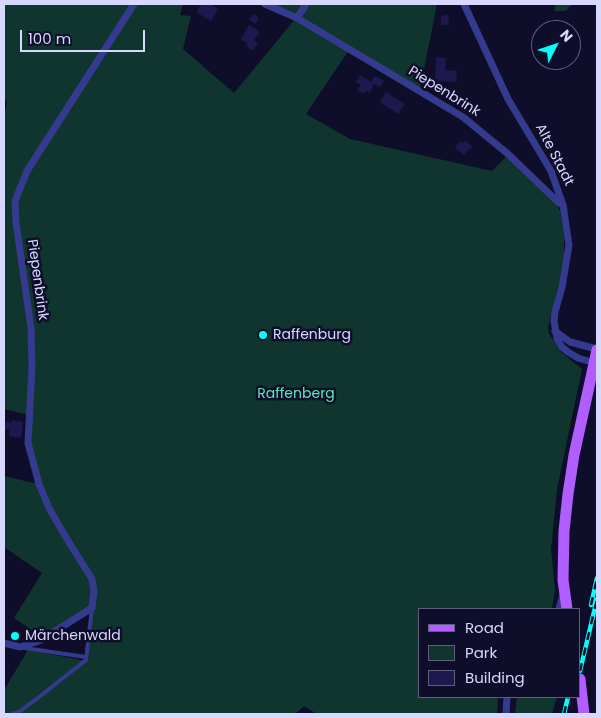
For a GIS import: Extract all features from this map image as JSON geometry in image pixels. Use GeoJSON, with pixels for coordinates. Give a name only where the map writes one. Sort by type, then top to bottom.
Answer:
{"type":"FeatureCollection","features":[{"type":"Feature","properties":{"kind":"main road"},"geometry":{"type":"LineString","coordinates":[[567,608],[563,580],[564,531],[568,494],[574,455],[597,350]]}},
{"type":"Feature","properties":{"kind":"main road"},"geometry":{"type":"LineString","coordinates":[[581,696],[584,714]]}},
{"type":"Feature","properties":{"kind":"street","name":"Piepenbrink"},"geometry":{"type":"LineString","coordinates":[[92,608],[94,591],[92,579],[50,510],[39,484],[28,443],[32,328],[16,222],[15,202],[27,171],[134,4]]}},
{"type":"Feature","properties":{"kind":"street","name":"Piepenbrink"},"geometry":{"type":"LineString","coordinates":[[265,4],[296,18],[464,117],[508,154],[558,203],[564,205]]}},
{"type":"Feature","properties":{"kind":"street"},"geometry":{"type":"LineString","coordinates":[[296,18],[306,4]]}},
{"type":"Feature","properties":{"kind":"street","name":"Alte Stadt"},"geometry":{"type":"LineString","coordinates":[[464,4],[508,99],[550,171],[564,205],[569,245],[562,287],[555,312],[555,330]]}},
{"type":"Feature","properties":{"kind":"street"},"geometry":{"type":"LineString","coordinates":[[555,330],[570,342],[597,350]]}},
{"type":"Feature","properties":{"kind":"street"},"geometry":{"type":"LineString","coordinates":[[555,330],[557,339],[562,347],[578,358],[595,364]]}},
{"type":"Feature","properties":{"kind":"street"},"geometry":{"type":"LineString","coordinates":[[559,608],[565,590]]}},
{"type":"Feature","properties":{"kind":"street"},"geometry":{"type":"LineString","coordinates":[[4,643],[20,647],[40,641],[92,608]]}},
{"type":"Feature","properties":{"kind":"street"},"geometry":{"type":"LineString","coordinates":[[506,714],[507,698]]}},
{"type":"Feature","properties":{"kind":"lane","name":"Piepenbrink"},"geometry":{"type":"LineString","coordinates":[[86,657],[92,608]]}},
{"type":"Feature","properties":{"kind":"lane"},"geometry":{"type":"LineString","coordinates":[[12,714],[19,712],[86,660],[86,657],[20,647]]}},
{"type":"Feature","properties":{"kind":"green space","name":"Raffenberg"},"geometry":{"type":"Polygon","coordinates":[[[4,4],[183,4],[180,15],[191,16],[183,49],[234,93],[296,18],[265,4],[437,4],[420,89],[351,47],[306,114],[350,139],[492,171],[507,156],[555,203],[560,211],[564,236],[564,256],[548,327],[549,334],[561,352],[582,369],[557,489],[551,550],[555,589],[552,608],[418,608],[418,698],[498,698],[497,714],[317,714],[304,706],[295,714],[4,714],[4,690],[28,650],[87,661],[92,609],[41,636],[14,618],[42,573],[4,547],[4,476],[38,484],[28,443],[29,415],[4,409],[4,116],[7,103],[4,97],[4,4]]]}},
{"type":"Feature","properties":{"kind":"green space"},"geometry":{"type":"Polygon","coordinates":[[[556,4],[572,4],[566,11],[554,11],[556,4]]]}},
{"type":"Feature","properties":{"kind":"green space"},"geometry":{"type":"Polygon","coordinates":[[[517,698],[557,698],[552,714],[515,714],[517,698]]]}},
{"type":"Feature","properties":{"kind":"building"},"geometry":{"type":"Polygon","coordinates":[[[201,4],[210,4],[218,9],[211,21],[196,12],[201,4]]]}},
{"type":"Feature","properties":{"kind":"building"},"geometry":{"type":"Polygon","coordinates":[[[253,14],[259,18],[255,24],[249,20],[253,14]]]}},
{"type":"Feature","properties":{"kind":"building"},"geometry":{"type":"Polygon","coordinates":[[[448,15],[449,25],[441,25],[441,16],[448,15]]]}},
{"type":"Feature","properties":{"kind":"building"},"geometry":{"type":"Polygon","coordinates":[[[249,25],[260,32],[254,40],[258,43],[253,51],[241,39],[249,25]]]}},
{"type":"Feature","properties":{"kind":"building"},"geometry":{"type":"Polygon","coordinates":[[[436,57],[446,58],[445,70],[457,71],[456,82],[437,81],[435,79],[436,57]]]}},
{"type":"Feature","properties":{"kind":"building"},"geometry":{"type":"Polygon","coordinates":[[[360,75],[371,82],[375,76],[384,81],[380,87],[374,84],[370,93],[366,91],[364,94],[357,90],[361,85],[356,82],[360,75]]]}},
{"type":"Feature","properties":{"kind":"building"},"geometry":{"type":"Polygon","coordinates":[[[386,92],[405,104],[398,114],[380,102],[386,92]]]}},
{"type":"Feature","properties":{"kind":"building"},"geometry":{"type":"Polygon","coordinates":[[[466,140],[472,147],[463,155],[455,147],[461,141],[463,143],[466,140]]]}},
{"type":"Feature","properties":{"kind":"building"},"geometry":{"type":"Polygon","coordinates":[[[12,420],[23,422],[21,438],[9,436],[10,429],[5,429],[6,422],[12,423],[12,420]]]}},
{"type":"Feature","properties":{"kind":"railway"},"geometry":{"type":"LineString","coordinates":[[591,605],[597,578]]}},
{"type":"Feature","properties":{"kind":"railway"},"geometry":{"type":"LineString","coordinates":[[581,667],[597,599]]}},
{"type":"Feature","properties":{"kind":"railway"},"geometry":{"type":"LineString","coordinates":[[564,714],[568,698]]}},
{"type":"Feature","properties":{"kind":"place","name":"Raffenburg"},"geometry":{"type":"Point","coordinates":[263,335]}},
{"type":"Feature","properties":{"kind":"place","name":"Märchenwald"},"geometry":{"type":"Point","coordinates":[15,636]}}]}
